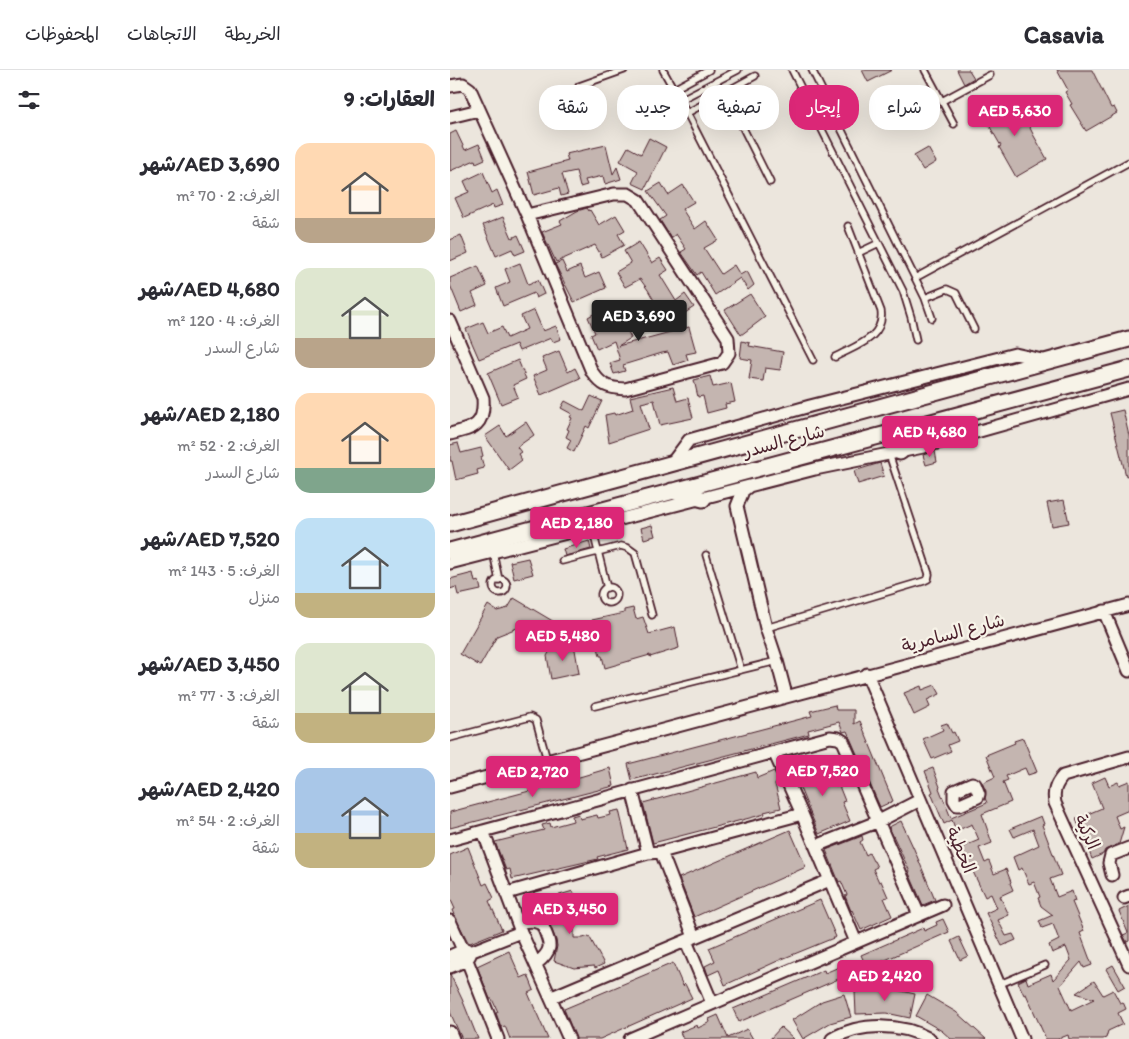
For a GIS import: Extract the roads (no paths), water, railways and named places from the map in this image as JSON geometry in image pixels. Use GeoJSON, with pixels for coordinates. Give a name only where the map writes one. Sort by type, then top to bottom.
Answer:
{"type":"FeatureCollection","features":[{"type":"Feature","properties":{"kind":"main road","name":"شارع السدر"},"geometry":{"type":"LineString","coordinates":[[450,524],[1129,339]]}},
{"type":"Feature","properties":{"kind":"main road","name":"شارع السدر"},"geometry":{"type":"LineString","coordinates":[[450,551],[1127,369]]}},
{"type":"Feature","properties":{"kind":"main road"},"geometry":{"type":"LineString","coordinates":[[894,453],[936,420]]}},
{"type":"Feature","properties":{"kind":"main road"},"geometry":{"type":"LineString","coordinates":[[671,491],[709,497]]}},
{"type":"Feature","properties":{"kind":"street"},"geometry":{"type":"LineString","coordinates":[[450,86],[463,84],[470,89],[527,215],[592,372],[600,383],[612,388],[625,388],[722,363],[729,353],[728,338],[638,200],[628,194],[614,194],[527,215]]}},
{"type":"Feature","properties":{"kind":"street"},"geometry":{"type":"LineString","coordinates":[[450,117],[479,110]]}},
{"type":"Feature","properties":{"kind":"street"},"geometry":{"type":"LineString","coordinates":[[450,321],[483,398],[484,411],[479,422],[471,429],[450,434]]}},
{"type":"Feature","properties":{"kind":"street","name":"شارع السدر"},"geometry":{"type":"LineString","coordinates":[[450,564],[815,469],[922,447],[1129,389]]}},
{"type":"Feature","properties":{"kind":"street"},"geometry":{"type":"LineString","coordinates":[[748,487],[742,491],[737,506],[766,628],[786,695]]}},
{"type":"Feature","properties":{"kind":"street"},"geometry":{"type":"LineString","coordinates":[[709,497],[726,497],[737,506]]}},
{"type":"Feature","properties":{"kind":"street","name":"شارع السامرية"},"geometry":{"type":"LineString","coordinates":[[450,787],[786,695],[1129,605]]}},
{"type":"Feature","properties":{"kind":"street"},"geometry":{"type":"LineString","coordinates":[[1104,611],[1129,671]]}},
{"type":"Feature","properties":{"kind":"street","name":"الخطية"},"geometry":{"type":"LineString","coordinates":[[867,674],[1022,1039]]}},
{"type":"Feature","properties":{"kind":"street"},"geometry":{"type":"LineString","coordinates":[[450,840],[830,737],[838,738],[843,741],[919,915]]}},
{"type":"Feature","properties":{"kind":"street"},"geometry":{"type":"LineString","coordinates":[[774,752],[856,942]]}},
{"type":"Feature","properties":{"kind":"street","name":"الركية"},"geometry":{"type":"LineString","coordinates":[[1129,757],[1063,776],[1055,788],[1054,795],[1055,803],[1129,965]]}},
{"type":"Feature","properties":{"kind":"street"},"geometry":{"type":"LineString","coordinates":[[632,790],[648,853]]}},
{"type":"Feature","properties":{"kind":"street"},"geometry":{"type":"LineString","coordinates":[[816,846],[879,821],[920,800]]}},
{"type":"Feature","properties":{"kind":"street"},"geometry":{"type":"LineString","coordinates":[[926,812],[945,803]]}},
{"type":"Feature","properties":{"kind":"street"},"geometry":{"type":"LineString","coordinates":[[507,893],[648,853],[661,852],[802,814]]}},
{"type":"Feature","properties":{"kind":"street"},"geometry":{"type":"LineString","coordinates":[[483,831],[520,927],[569,1039]]}},
{"type":"Feature","properties":{"kind":"street"},"geometry":{"type":"LineString","coordinates":[[1112,876],[1108,862],[1111,856],[1129,848]]}},
{"type":"Feature","properties":{"kind":"street"},"geometry":{"type":"LineString","coordinates":[[661,852],[712,1003]]}},
{"type":"Feature","properties":{"kind":"street"},"geometry":{"type":"LineString","coordinates":[[552,997],[830,880]]}},
{"type":"Feature","properties":{"kind":"street"},"geometry":{"type":"LineString","coordinates":[[630,1039],[943,905]]}},
{"type":"Feature","properties":{"kind":"street"},"geometry":{"type":"LineString","coordinates":[[450,921],[466,954],[498,1039]]}},
{"type":"Feature","properties":{"kind":"street"},"geometry":{"type":"LineString","coordinates":[[450,967],[466,954],[533,921],[542,924],[550,947],[547,955],[536,964]]}},
{"type":"Feature","properties":{"kind":"street"},"geometry":{"type":"LineString","coordinates":[[450,956],[466,954]]}},
{"type":"Feature","properties":{"kind":"street"},"geometry":{"type":"LineString","coordinates":[[832,1039],[842,1033],[876,1025],[918,1032],[930,1039]]}},
{"type":"Feature","properties":{"kind":"street"},"geometry":{"type":"LineString","coordinates":[[450,1032],[453,1039]]}},
{"type":"Feature","properties":{"kind":"lane"},"geometry":{"type":"LineString","coordinates":[[582,85],[624,70]]}},
{"type":"Feature","properties":{"kind":"lane"},"geometry":{"type":"LineString","coordinates":[[663,70],[672,85]]}},
{"type":"Feature","properties":{"kind":"lane"},"geometry":{"type":"LineString","coordinates":[[681,85],[709,70]]}},
{"type":"Feature","properties":{"kind":"lane"},"geometry":{"type":"LineString","coordinates":[[689,95],[738,70]]}},
{"type":"Feature","properties":{"kind":"lane"},"geometry":{"type":"LineString","coordinates":[[792,70],[903,291],[912,317],[916,340]]}},
{"type":"Feature","properties":{"kind":"lane"},"geometry":{"type":"LineString","coordinates":[[812,70],[925,298],[932,318]]}},
{"type":"Feature","properties":{"kind":"lane"},"geometry":{"type":"LineString","coordinates":[[925,70],[954,124]]}},
{"type":"Feature","properties":{"kind":"lane"},"geometry":{"type":"LineString","coordinates":[[942,101],[990,75]]}},
{"type":"Feature","properties":{"kind":"lane"},"geometry":{"type":"LineString","coordinates":[[738,85],[755,76]]}},
{"type":"Feature","properties":{"kind":"lane"},"geometry":{"type":"LineString","coordinates":[[689,117],[813,360]]}},
{"type":"Feature","properties":{"kind":"lane"},"geometry":{"type":"LineString","coordinates":[[744,130],[770,182]]}},
{"type":"Feature","properties":{"kind":"lane"},"geometry":{"type":"LineString","coordinates":[[915,278],[1129,162]]}},
{"type":"Feature","properties":{"kind":"lane"},"geometry":{"type":"LineString","coordinates":[[836,357],[872,337],[881,326],[881,312],[848,226]]}},
{"type":"Feature","properties":{"kind":"lane"},"geometry":{"type":"LineString","coordinates":[[858,253],[879,243]]}},
{"type":"Feature","properties":{"kind":"lane"},"geometry":{"type":"LineString","coordinates":[[925,298],[946,289],[956,293],[974,329]]}},
{"type":"Feature","properties":{"kind":"lane"},"geometry":{"type":"LineString","coordinates":[[766,628],[924,582],[928,579],[929,574],[894,453]]}},
{"type":"Feature","properties":{"kind":"lane"},"geometry":{"type":"LineString","coordinates":[[592,526],[607,588]]}},
{"type":"Feature","properties":{"kind":"lane"},"geometry":{"type":"LineString","coordinates":[[562,561],[621,546],[628,548],[635,554],[652,615]]}},
{"type":"Feature","properties":{"kind":"lane"},"geometry":{"type":"LineString","coordinates":[[493,552],[499,580]]}},
{"type":"Feature","properties":{"kind":"lane"},"geometry":{"type":"LineString","coordinates":[[706,555],[740,670]]}},
{"type":"Feature","properties":{"kind":"lane"},"geometry":{"type":"LineString","coordinates":[[596,706],[777,661]]}},
{"type":"Feature","properties":{"kind":"lane"},"geometry":{"type":"LineString","coordinates":[[450,738],[533,717],[536,720],[547,760]]}},
{"type":"Feature","properties":{"kind":"lane"},"geometry":{"type":"LineString","coordinates":[[1000,984],[1045,965]]}},
{"type":"Feature","properties":{"kind":"tunnel"},"geometry":{"type":"LineString","coordinates":[[937,807],[945,803]]}}]}
